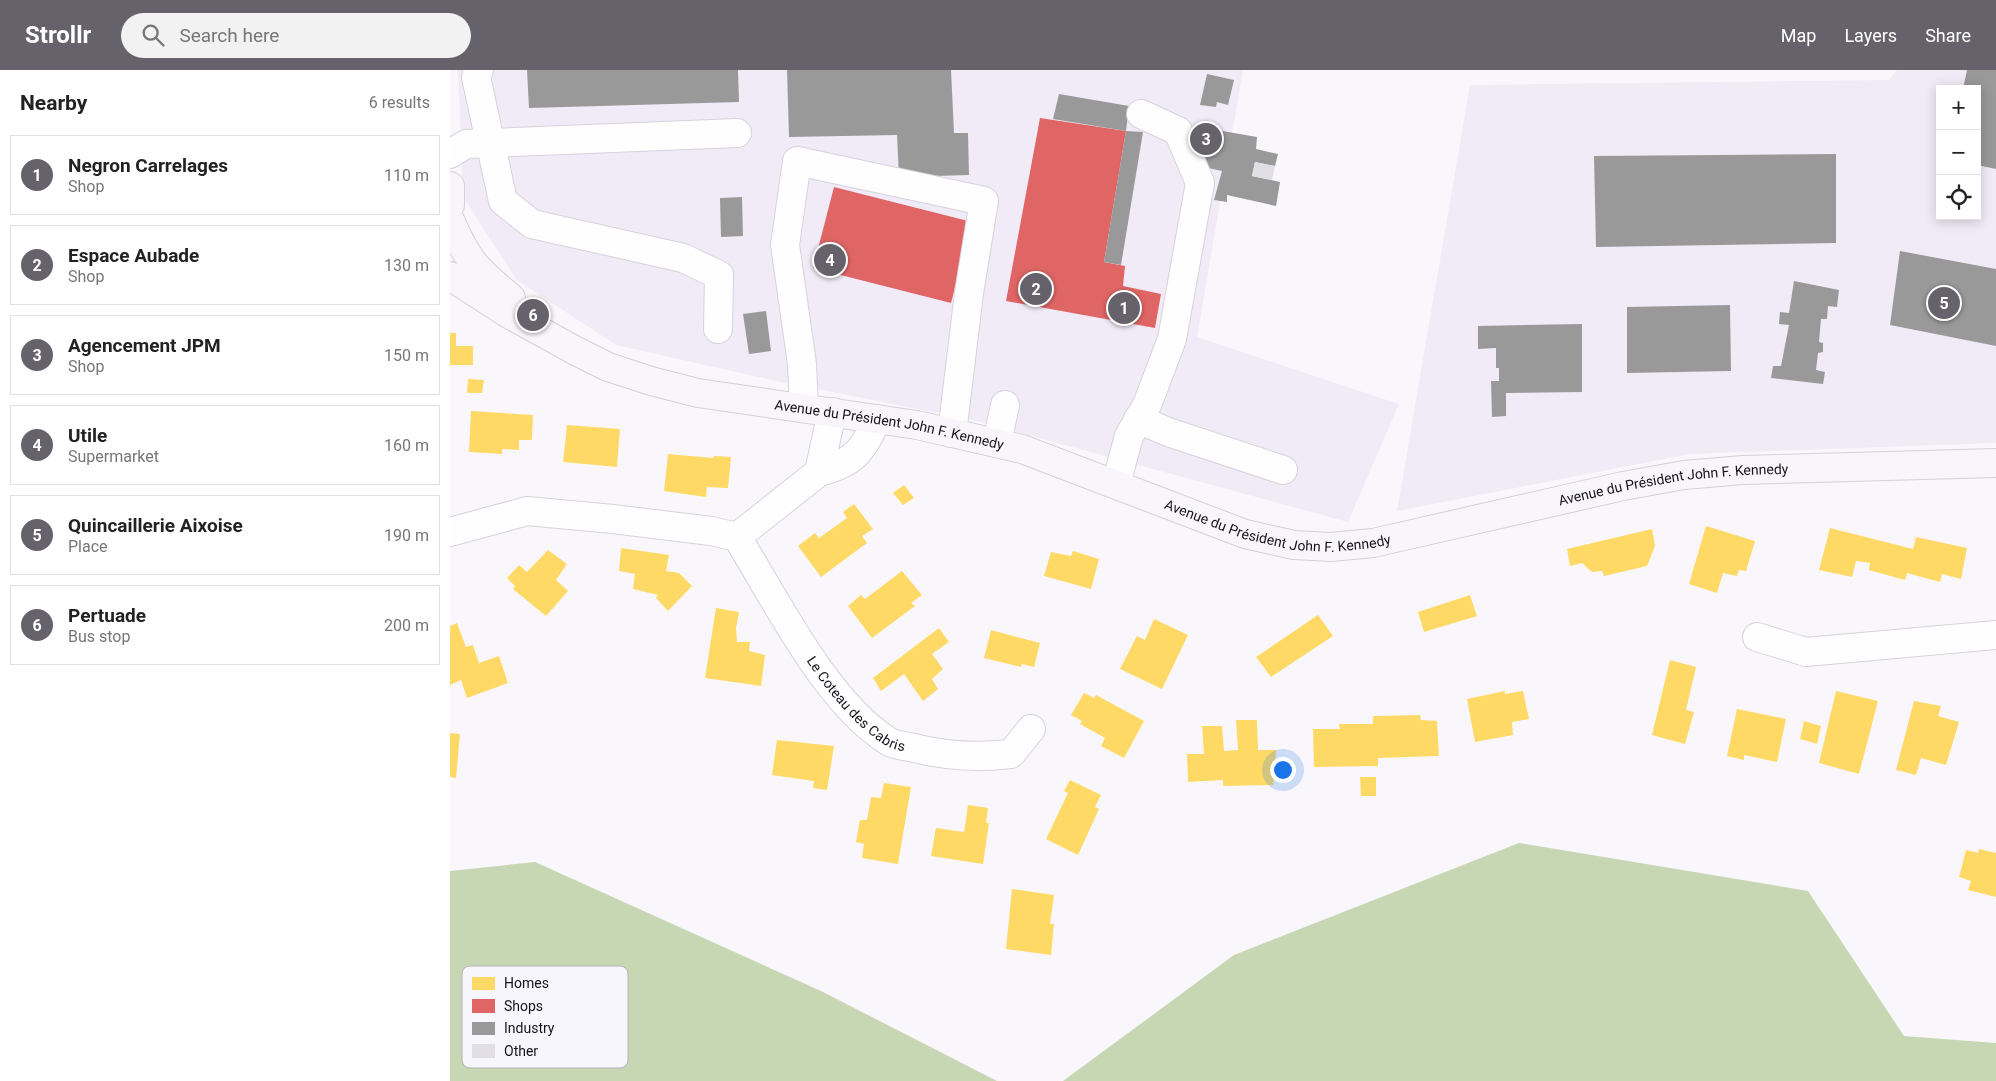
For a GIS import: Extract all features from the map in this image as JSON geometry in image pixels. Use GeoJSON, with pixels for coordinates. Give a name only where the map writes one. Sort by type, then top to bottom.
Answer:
{"type":"FeatureCollection","features":[{"type":"Feature","properties":{"kind":"main road"},"geometry":{"type":"LineString","coordinates":[[450,186],[450,204]]}},
{"type":"Feature","properties":{"kind":"main road","name":"Avenue du Président John F. Kennedy"},"geometry":{"type":"LineString","coordinates":[[450,220],[463,251],[478,271],[576,351]]}},
{"type":"Feature","properties":{"kind":"main road","name":"Avenue du Président John F. Kennedy"},"geometry":{"type":"LineString","coordinates":[[450,276],[507,313],[576,351],[608,367],[651,381],[698,392],[877,419],[1022,449],[1245,534],[1294,545],[1331,547],[1373,543],[1623,486],[1684,475],[1743,470],[1996,463]]}},
{"type":"Feature","properties":{"kind":"lane"},"geometry":{"type":"LineString","coordinates":[[479,70],[476,77],[492,143],[503,201],[532,224],[683,258],[719,275],[718,329]]}},
{"type":"Feature","properties":{"kind":"lane"},"geometry":{"type":"LineString","coordinates":[[1116,484],[1129,436],[1147,405],[1172,339],[1200,183],[1178,131],[1140,114]]}},
{"type":"Feature","properties":{"kind":"lane"},"geometry":{"type":"LineString","coordinates":[[450,154],[466,144],[737,133]]}},
{"type":"Feature","properties":{"kind":"lane"},"geometry":{"type":"LineString","coordinates":[[804,408],[802,364],[785,244],[797,161],[984,201],[969,293],[952,433]]}},
{"type":"Feature","properties":{"kind":"lane"},"geometry":{"type":"LineString","coordinates":[[997,443],[1005,405]]}},
{"type":"Feature","properties":{"kind":"lane"},"geometry":{"type":"LineString","coordinates":[[819,472],[832,412]]}},
{"type":"Feature","properties":{"kind":"lane"},"geometry":{"type":"LineString","coordinates":[[450,532],[527,511],[613,519],[737,537],[819,472],[841,466],[866,446],[877,419]]}},
{"type":"Feature","properties":{"kind":"lane"},"geometry":{"type":"LineString","coordinates":[[1138,419],[1168,432],[1283,470]]}},
{"type":"Feature","properties":{"kind":"lane","name":"Le Coteau des Cabris"},"geometry":{"type":"LineString","coordinates":[[737,537],[816,666],[858,717],[889,742],[939,755],[987,757],[1011,754],[1031,729]]}},
{"type":"Feature","properties":{"kind":"lane"},"geometry":{"type":"LineString","coordinates":[[1757,636],[1806,652],[1981,638],[1996,635]]}},
{"type":"Feature","properties":{"kind":"shaded area"},"geometry":{"type":"Polygon","coordinates":[[[458,70],[1243,70],[1197,337],[1399,404],[1348,522],[973,420],[772,380],[616,345],[517,280],[463,197],[458,70]]]}},
{"type":"Feature","properties":{"kind":"shaded area"},"geometry":{"type":"Polygon","coordinates":[[[1897,70],[1996,70],[1996,443],[1690,454],[1397,511],[1470,85],[1889,80],[1897,70]]]}},
{"type":"Feature","properties":{"kind":"green space"},"geometry":{"type":"Polygon","coordinates":[[[1519,843],[1808,891],[1904,1036],[1996,1043],[1996,1081],[1063,1081],[1234,955],[1519,843]]]}},
{"type":"Feature","properties":{"kind":"green space"},"geometry":{"type":"Polygon","coordinates":[[[535,862],[821,991],[997,1081],[450,1081],[450,871],[535,862]]]}},
{"type":"Feature","properties":{"kind":"building: Homes"},"geometry":{"type":"Polygon","coordinates":[[[450,333],[456,333],[456,346],[473,346],[473,365],[450,365],[450,333]]]}},
{"type":"Feature","properties":{"kind":"building: Homes"},"geometry":{"type":"Polygon","coordinates":[[[468,379],[484,380],[482,393],[467,393],[468,379]]]}},
{"type":"Feature","properties":{"kind":"building: Homes"},"geometry":{"type":"Polygon","coordinates":[[[471,411],[533,415],[532,440],[519,440],[519,450],[502,449],[502,454],[469,452],[471,411]]]}},
{"type":"Feature","properties":{"kind":"building: Homes"},"geometry":{"type":"Polygon","coordinates":[[[567,425],[620,429],[617,467],[563,462],[567,425]]]}},
{"type":"Feature","properties":{"kind":"building: Homes"},"geometry":{"type":"Polygon","coordinates":[[[668,454],[713,458],[714,456],[731,457],[728,488],[707,487],[706,497],[664,491],[668,454]]]}},
{"type":"Feature","properties":{"kind":"building: Homes"},"geometry":{"type":"Polygon","coordinates":[[[904,485],[914,498],[903,505],[893,493],[904,485]]]}},
{"type":"Feature","properties":{"kind":"building: Homes"},"geometry":{"type":"Polygon","coordinates":[[[854,504],[873,529],[862,536],[867,543],[821,577],[798,546],[815,533],[819,538],[847,518],[843,512],[854,504]]]}},
{"type":"Feature","properties":{"kind":"building: Homes"},"geometry":{"type":"Polygon","coordinates":[[[1706,526],[1755,541],[1746,571],[1739,570],[1737,576],[1723,573],[1717,593],[1689,584],[1706,526]]]}},
{"type":"Feature","properties":{"kind":"building: Homes"},"geometry":{"type":"Polygon","coordinates":[[[1830,528],[1913,549],[1916,537],[1967,548],[1961,579],[1942,574],[1940,582],[1907,573],[1905,580],[1869,570],[1870,563],[1856,561],[1852,577],[1819,570],[1830,528]]]}},
{"type":"Feature","properties":{"kind":"building: Homes"},"geometry":{"type":"Polygon","coordinates":[[[1652,529],[1655,546],[1647,566],[1604,576],[1602,571],[1592,572],[1582,563],[1570,566],[1567,549],[1652,529]]]}},
{"type":"Feature","properties":{"kind":"building: Homes"},"geometry":{"type":"Polygon","coordinates":[[[621,548],[669,555],[666,571],[679,573],[692,586],[668,611],[656,598],[658,595],[633,589],[635,574],[619,571],[621,548]]]}},
{"type":"Feature","properties":{"kind":"building: Homes"},"geometry":{"type":"Polygon","coordinates":[[[548,550],[567,564],[556,580],[568,591],[546,616],[513,589],[515,586],[507,578],[519,565],[527,572],[548,550]]]}},
{"type":"Feature","properties":{"kind":"building: Homes"},"geometry":{"type":"Polygon","coordinates":[[[1073,551],[1099,559],[1091,589],[1044,576],[1051,552],[1071,556],[1073,551]]]}},
{"type":"Feature","properties":{"kind":"building: Homes"},"geometry":{"type":"Polygon","coordinates":[[[902,571],[922,595],[911,603],[915,606],[872,638],[848,606],[861,595],[865,599],[902,571]]]}},
{"type":"Feature","properties":{"kind":"building: Homes"},"geometry":{"type":"Polygon","coordinates":[[[1470,595],[1477,616],[1424,632],[1418,612],[1470,595]]]}},
{"type":"Feature","properties":{"kind":"building: Homes"},"geometry":{"type":"Polygon","coordinates":[[[716,608],[739,612],[736,628],[737,642],[750,642],[749,651],[765,655],[761,686],[705,678],[716,608]]]}},
{"type":"Feature","properties":{"kind":"building: Homes"},"geometry":{"type":"Polygon","coordinates":[[[1318,615],[1333,636],[1271,677],[1256,657],[1318,615]]]}},
{"type":"Feature","properties":{"kind":"building: Homes"},"geometry":{"type":"Polygon","coordinates":[[[1154,619],[1188,635],[1162,689],[1120,669],[1137,636],[1145,640],[1154,619]]]}},
{"type":"Feature","properties":{"kind":"building: Homes"},"geometry":{"type":"Polygon","coordinates":[[[457,623],[466,647],[473,645],[479,663],[499,656],[508,683],[467,698],[461,680],[450,685],[450,626],[457,623]]]}},
{"type":"Feature","properties":{"kind":"building: Homes"},"geometry":{"type":"Polygon","coordinates":[[[939,628],[949,642],[932,654],[943,669],[932,679],[938,689],[923,701],[904,674],[881,691],[873,678],[939,628]]]}},
{"type":"Feature","properties":{"kind":"building: Homes"},"geometry":{"type":"Polygon","coordinates":[[[991,630],[1040,643],[1034,667],[1022,664],[1021,667],[984,658],[991,630]]]}},
{"type":"Feature","properties":{"kind":"building: Homes"},"geometry":{"type":"Polygon","coordinates":[[[1670,660],[1696,667],[1686,710],[1694,712],[1685,744],[1652,735],[1670,660]]]}},
{"type":"Feature","properties":{"kind":"building: Homes"},"geometry":{"type":"Polygon","coordinates":[[[1505,691],[1505,694],[1523,691],[1529,719],[1512,722],[1513,735],[1475,742],[1467,699],[1505,691]]]}},
{"type":"Feature","properties":{"kind":"building: Homes"},"geometry":{"type":"Polygon","coordinates":[[[1836,691],[1878,701],[1859,774],[1819,763],[1836,691]]]}},
{"type":"Feature","properties":{"kind":"building: Homes"},"geometry":{"type":"Polygon","coordinates":[[[1084,693],[1094,698],[1096,695],[1144,721],[1124,758],[1101,746],[1105,738],[1080,724],[1082,721],[1071,715],[1084,693]]]}},
{"type":"Feature","properties":{"kind":"building: Homes"},"geometry":{"type":"Polygon","coordinates":[[[1914,701],[1941,706],[1938,716],[1959,722],[1946,765],[1921,758],[1916,775],[1896,770],[1914,701]]]}},
{"type":"Feature","properties":{"kind":"building: Homes"},"geometry":{"type":"Polygon","coordinates":[[[1737,709],[1786,719],[1777,762],[1744,755],[1744,760],[1727,756],[1737,709]]]}},
{"type":"Feature","properties":{"kind":"building: Homes"},"geometry":{"type":"Polygon","coordinates":[[[1420,715],[1421,720],[1437,721],[1439,756],[1378,758],[1378,766],[1314,767],[1313,729],[1340,729],[1339,724],[1373,724],[1373,716],[1420,715]]]}},
{"type":"Feature","properties":{"kind":"building: Homes"},"geometry":{"type":"Polygon","coordinates":[[[1236,720],[1257,720],[1258,750],[1276,750],[1273,785],[1223,786],[1223,780],[1188,782],[1187,754],[1204,754],[1202,726],[1222,726],[1224,751],[1238,750],[1236,720]]]}},
{"type":"Feature","properties":{"kind":"building: Homes"},"geometry":{"type":"Polygon","coordinates":[[[1804,721],[1821,726],[1817,744],[1800,739],[1804,721]]]}},
{"type":"Feature","properties":{"kind":"building: Homes"},"geometry":{"type":"Polygon","coordinates":[[[450,733],[460,734],[456,778],[450,777],[450,733]]]}},
{"type":"Feature","properties":{"kind":"building: Homes"},"geometry":{"type":"Polygon","coordinates":[[[777,740],[834,746],[827,790],[813,788],[814,781],[772,775],[777,740]]]}},
{"type":"Feature","properties":{"kind":"building: Homes"},"geometry":{"type":"Polygon","coordinates":[[[1360,777],[1376,777],[1376,796],[1361,796],[1360,777]]]}},
{"type":"Feature","properties":{"kind":"building: Homes"},"geometry":{"type":"Polygon","coordinates":[[[1070,780],[1101,795],[1095,807],[1099,809],[1078,855],[1046,839],[1068,793],[1064,791],[1070,780]]]}},
{"type":"Feature","properties":{"kind":"building: Homes"},"geometry":{"type":"Polygon","coordinates":[[[884,783],[911,787],[898,864],[862,858],[864,844],[856,842],[860,820],[867,820],[871,797],[881,798],[884,783]]]}},
{"type":"Feature","properties":{"kind":"building: Homes"},"geometry":{"type":"Polygon","coordinates":[[[968,805],[988,808],[986,823],[989,823],[983,864],[931,856],[936,828],[964,832],[968,805]]]}},
{"type":"Feature","properties":{"kind":"building: Homes"},"geometry":{"type":"Polygon","coordinates":[[[1979,849],[1996,853],[1996,897],[1968,890],[1971,881],[1959,877],[1966,850],[1978,853],[1979,849]]]}},
{"type":"Feature","properties":{"kind":"building: Homes"},"geometry":{"type":"Polygon","coordinates":[[[1012,889],[1054,895],[1050,924],[1054,924],[1051,955],[1006,949],[1012,889]]]}},
{"type":"Feature","properties":{"kind":"building: Shops"},"geometry":{"type":"Polygon","coordinates":[[[1040,118],[1126,131],[1104,262],[1125,266],[1123,286],[1161,294],[1155,328],[1006,301],[1040,118]]]}},
{"type":"Feature","properties":{"kind":"building: Shops"},"geometry":{"type":"Polygon","coordinates":[[[834,187],[972,222],[951,303],[813,268],[834,187]]]}},
{"type":"Feature","properties":{"kind":"building: Industry"},"geometry":{"type":"Polygon","coordinates":[[[527,70],[738,70],[739,102],[529,108],[527,70]]]}},
{"type":"Feature","properties":{"kind":"building: Industry"},"geometry":{"type":"Polygon","coordinates":[[[787,70],[951,70],[954,133],[968,133],[969,175],[899,177],[897,135],[789,137],[787,70]]]}},
{"type":"Feature","properties":{"kind":"building: Industry"},"geometry":{"type":"Polygon","coordinates":[[[1967,70],[1996,70],[1996,169],[1981,166],[1981,85],[1964,85],[1967,70]]]}},
{"type":"Feature","properties":{"kind":"building: Industry"},"geometry":{"type":"Polygon","coordinates":[[[1207,74],[1234,80],[1228,105],[1217,102],[1216,107],[1200,105],[1207,74]]]}},
{"type":"Feature","properties":{"kind":"building: Industry"},"geometry":{"type":"Polygon","coordinates":[[[1059,94],[1129,106],[1126,131],[1053,119],[1059,94]]]}},
{"type":"Feature","properties":{"kind":"building: Industry"},"geometry":{"type":"Polygon","coordinates":[[[1211,129],[1257,137],[1256,149],[1278,154],[1275,166],[1255,162],[1252,176],[1280,182],[1276,206],[1227,195],[1227,202],[1214,200],[1222,171],[1204,167],[1211,129]]]}},
{"type":"Feature","properties":{"kind":"building: Industry"},"geometry":{"type":"Polygon","coordinates":[[[1126,131],[1143,132],[1121,265],[1104,262],[1126,131]]]}},
{"type":"Feature","properties":{"kind":"building: Industry"},"geometry":{"type":"Polygon","coordinates":[[[1836,154],[1836,243],[1596,247],[1594,156],[1836,154]]]}},
{"type":"Feature","properties":{"kind":"building: Industry"},"geometry":{"type":"Polygon","coordinates":[[[742,197],[743,236],[721,237],[720,198],[742,197]]]}},
{"type":"Feature","properties":{"kind":"building: Industry"},"geometry":{"type":"Polygon","coordinates":[[[1900,251],[1996,269],[1996,346],[1890,325],[1900,251]]]}},
{"type":"Feature","properties":{"kind":"building: Industry"},"geometry":{"type":"Polygon","coordinates":[[[1794,281],[1839,290],[1837,307],[1828,306],[1827,319],[1821,319],[1819,342],[1823,343],[1823,352],[1818,353],[1816,370],[1825,372],[1823,384],[1771,378],[1773,366],[1781,366],[1789,325],[1779,324],[1780,312],[1789,313],[1794,281]]]}},
{"type":"Feature","properties":{"kind":"building: Industry"},"geometry":{"type":"Polygon","coordinates":[[[1730,305],[1731,371],[1627,373],[1627,307],[1730,305]]]}},
{"type":"Feature","properties":{"kind":"building: Industry"},"geometry":{"type":"Polygon","coordinates":[[[766,311],[771,351],[749,354],[743,314],[766,311]]]}},
{"type":"Feature","properties":{"kind":"building: Industry"},"geometry":{"type":"Polygon","coordinates":[[[1582,324],[1582,392],[1506,393],[1506,416],[1492,417],[1491,381],[1499,381],[1499,368],[1496,368],[1496,348],[1478,349],[1478,326],[1582,324]]]}},
{"type":"Feature","properties":{"kind":"building: Other"},"geometry":{"type":"Polygon","coordinates":[[[1255,162],[1275,166],[1272,180],[1252,176],[1255,162]]]}},
{"type":"Feature","properties":{"kind":"place","name":"Agencement JPM"},"geometry":{"type":"Point","coordinates":[1206,139]}},
{"type":"Feature","properties":{"kind":"place","name":"Utile"},"geometry":{"type":"Point","coordinates":[830,260]}},
{"type":"Feature","properties":{"kind":"place","name":"Espace Aubade"},"geometry":{"type":"Point","coordinates":[1036,289]}},
{"type":"Feature","properties":{"kind":"place","name":"Quincaillerie Aixoise"},"geometry":{"type":"Point","coordinates":[1944,303]}},
{"type":"Feature","properties":{"kind":"place","name":"Negron Carrelages"},"geometry":{"type":"Point","coordinates":[1124,308]}},
{"type":"Feature","properties":{"kind":"place","name":"Pertuade"},"geometry":{"type":"Point","coordinates":[533,315]}}]}
